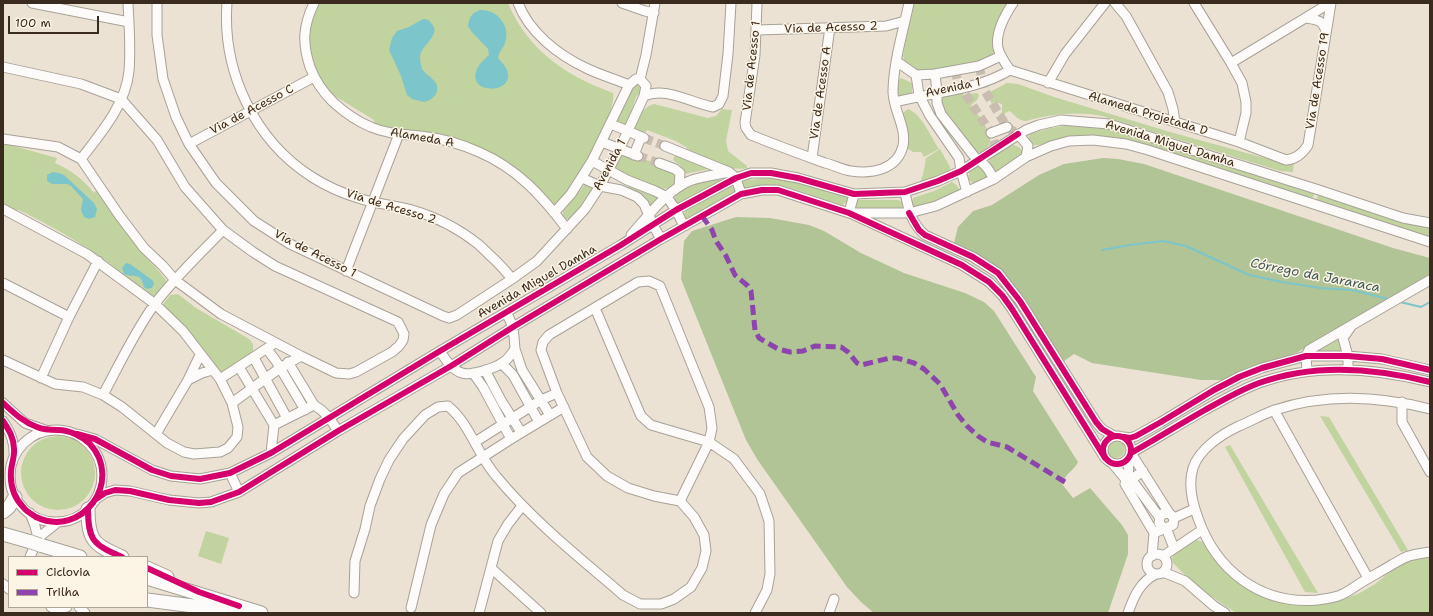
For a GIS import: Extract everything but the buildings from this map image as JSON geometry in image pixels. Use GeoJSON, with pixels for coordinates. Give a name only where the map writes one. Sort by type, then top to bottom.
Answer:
{"type":"FeatureCollection","features":[{"type":"Feature","properties":{"kind":"highway"},"geometry":{"type":"LineString","coordinates":[[3,512],[9,507],[14,492]]}},
{"type":"Feature","properties":{"kind":"highway"},"geometry":{"type":"LineString","coordinates":[[92,504],[88,525],[91,537],[104,549],[120,556]]}},
{"type":"Feature","properties":{"kind":"highway"},"geometry":{"type":"LineString","coordinates":[[3,534],[34,549],[53,556]]}},
{"type":"Feature","properties":{"kind":"highway"},"geometry":{"type":"LineString","coordinates":[[3,541],[34,549],[74,556]]}},
{"type":"Feature","properties":{"kind":"highway"},"geometry":{"type":"LineString","coordinates":[[148,568],[239,610]]}},
{"type":"Feature","properties":{"kind":"highway"},"geometry":{"type":"LineString","coordinates":[[148,578],[239,610]]}},
{"type":"Feature","properties":{"kind":"highway"},"geometry":{"type":"LineString","coordinates":[[148,585],[239,610]]}},
{"type":"Feature","properties":{"kind":"highway"},"geometry":{"type":"LineString","coordinates":[[148,600],[261,613]]}},
{"type":"Feature","properties":{"kind":"street"},"geometry":{"type":"LineString","coordinates":[[32,3],[129,22]]}},
{"type":"Feature","properties":{"kind":"street"},"geometry":{"type":"LineString","coordinates":[[81,159],[112,118],[121,99],[129,72],[128,3]]}},
{"type":"Feature","properties":{"kind":"street","name":"Via de Acesso 1"},"geometry":{"type":"LineString","coordinates":[[157,3],[157,35],[163,80],[176,117],[189,144],[216,183],[254,221],[290,244],[449,318],[457,315],[512,279]]}},
{"type":"Feature","properties":{"kind":"street","name":"Via de Acesso 2"},"geometry":{"type":"LineString","coordinates":[[227,3],[226,21],[228,49],[244,99],[268,138],[302,171],[333,189],[373,203],[413,210],[437,219],[460,231],[480,245],[506,270],[512,279]]}},
{"type":"Feature","properties":{"kind":"street","name":"Alameda A"},"geometry":{"type":"LineString","coordinates":[[314,3],[309,14],[304,36],[306,54],[318,86],[341,109],[354,119],[371,127],[399,134],[428,137],[451,142],[494,159],[531,186],[567,229]]}},
{"type":"Feature","properties":{"kind":"street"},"geometry":{"type":"LineString","coordinates":[[518,3],[532,28],[569,60],[587,69],[629,85],[636,79],[640,79]]}},
{"type":"Feature","properties":{"kind":"street"},"geometry":{"type":"LineString","coordinates":[[622,3],[654,13]]}},
{"type":"Feature","properties":{"kind":"street"},"geometry":{"type":"LineString","coordinates":[[640,79],[646,55],[655,3]]}},
{"type":"Feature","properties":{"kind":"street"},"geometry":{"type":"LineString","coordinates":[[644,96],[653,92],[664,93],[713,107],[719,104],[723,96],[728,54],[731,3]]}},
{"type":"Feature","properties":{"kind":"street","name":"Via de Acesso 1"},"geometry":{"type":"LineString","coordinates":[[757,3],[755,54],[745,123],[746,128],[751,135],[812,158]]}},
{"type":"Feature","properties":{"kind":"street"},"geometry":{"type":"LineString","coordinates":[[812,158],[851,171],[872,172],[883,170],[892,164],[901,152],[903,145],[902,129],[892,92],[896,61],[909,3]]}},
{"type":"Feature","properties":{"kind":"street"},"geometry":{"type":"LineString","coordinates":[[1010,70],[1001,56],[998,47],[998,36],[1002,24],[1013,3]]}},
{"type":"Feature","properties":{"kind":"street"},"geometry":{"type":"LineString","coordinates":[[1048,83],[1065,54],[1105,3]]}},
{"type":"Feature","properties":{"kind":"street"},"geometry":{"type":"LineString","coordinates":[[1091,19],[1115,3],[1126,16],[1168,92],[1175,122]]}},
{"type":"Feature","properties":{"kind":"street"},"geometry":{"type":"LineString","coordinates":[[1122,3],[1126,16]]}},
{"type":"Feature","properties":{"kind":"street"},"geometry":{"type":"LineString","coordinates":[[1231,62],[1331,3]]}},
{"type":"Feature","properties":{"kind":"street","name":"Via de Acesso 19"},"geometry":{"type":"LineString","coordinates":[[1300,155],[1308,145],[1331,3]]}},
{"type":"Feature","properties":{"kind":"street"},"geometry":{"type":"LineString","coordinates":[[1198,4],[1242,84],[1246,102],[1246,113],[1239,142]]}},
{"type":"Feature","properties":{"kind":"street"},"geometry":{"type":"LineString","coordinates":[[1306,18],[1318,20],[1323,23],[1326,31]]}},
{"type":"Feature","properties":{"kind":"street","name":"Via de Acesso 2"},"geometry":{"type":"LineString","coordinates":[[757,30],[886,26],[905,21]]}},
{"type":"Feature","properties":{"kind":"street"},"geometry":{"type":"LineString","coordinates":[[886,26],[902,36]]}},
{"type":"Feature","properties":{"kind":"street","name":"Via de Acesso A"},"geometry":{"type":"LineString","coordinates":[[812,158],[830,28]]}},
{"type":"Feature","properties":{"kind":"street","name":"Avenida 1"},"geometry":{"type":"LineString","coordinates":[[896,61],[916,75],[935,74],[979,66],[1001,56]]}},
{"type":"Feature","properties":{"kind":"street"},"geometry":{"type":"LineString","coordinates":[[3,67],[81,84],[121,99],[157,140],[185,187],[223,230],[275,266],[398,322],[404,334],[403,340],[392,352],[356,372],[349,374],[336,373],[301,356],[221,314],[175,280],[144,248],[119,215],[81,159],[58,148],[3,139]]}},
{"type":"Feature","properties":{"kind":"street","name":"Avenida 1"},"geometry":{"type":"LineString","coordinates":[[895,102],[983,83],[1010,70]]}},
{"type":"Feature","properties":{"kind":"street","name":"Alameda Projetada D"},"geometry":{"type":"LineString","coordinates":[[1010,70],[1239,142],[1286,160],[1290,160],[1300,155]]}},
{"type":"Feature","properties":{"kind":"street"},"geometry":{"type":"LineString","coordinates":[[935,74],[937,103],[941,114],[959,139],[977,160],[984,164],[994,179]]}},
{"type":"Feature","properties":{"kind":"street"},"geometry":{"type":"LineString","coordinates":[[916,75],[919,96],[930,116],[959,158],[967,192]]}},
{"type":"Feature","properties":{"kind":"street","name":"Via de Acesso C"},"geometry":{"type":"LineString","coordinates":[[189,144],[314,77]]}},
{"type":"Feature","properties":{"kind":"street"},"geometry":{"type":"LineString","coordinates":[[640,79],[646,86],[644,96]]}},
{"type":"Feature","properties":{"kind":"street","name":"Avenida 1"},"geometry":{"type":"LineString","coordinates":[[554,213],[571,194],[592,161],[629,85]]}},
{"type":"Feature","properties":{"kind":"street","name":"Avenida 1"},"geometry":{"type":"LineString","coordinates":[[567,229],[585,209],[600,186],[619,150],[644,96]]}},
{"type":"Feature","properties":{"kind":"street","name":"Avenida Miguel Damha"},"geometry":{"type":"LineString","coordinates":[[76,434],[95,439],[152,470],[171,476],[200,479],[230,473],[271,453],[440,351],[621,245],[733,175],[771,173],[798,178],[854,194],[905,192],[938,181],[961,171],[1018,134],[1039,125],[1062,120],[1109,124],[1403,218],[1430,223]]}},
{"type":"Feature","properties":{"kind":"street"},"geometry":{"type":"LineString","coordinates":[[602,142],[619,150],[636,155],[642,138],[611,124]]}},
{"type":"Feature","properties":{"kind":"street"},"geometry":{"type":"LineString","coordinates":[[991,132],[1007,127]]}},
{"type":"Feature","properties":{"kind":"street"},"geometry":{"type":"LineString","coordinates":[[346,271],[399,134]]}},
{"type":"Feature","properties":{"kind":"street"},"geometry":{"type":"LineString","coordinates":[[1018,134],[1028,146],[1026,157]]}},
{"type":"Feature","properties":{"kind":"street"},"geometry":{"type":"LineString","coordinates":[[951,146],[959,139]]}},
{"type":"Feature","properties":{"kind":"street","name":"Avenida Miguel Damha"},"geometry":{"type":"LineString","coordinates":[[92,504],[105,493],[115,490],[130,491],[169,500],[200,502],[211,502],[239,492],[338,431],[451,366],[513,327],[661,239],[741,194],[762,190],[778,190],[849,213],[909,213],[936,206],[967,192],[994,179],[1026,157],[1051,146],[1069,141],[1093,140],[1126,144],[1430,242]]}},
{"type":"Feature","properties":{"kind":"street"},"geometry":{"type":"LineString","coordinates":[[679,187],[680,173],[675,168],[663,164],[669,148],[733,175],[741,194]]}},
{"type":"Feature","properties":{"kind":"street"},"geometry":{"type":"LineString","coordinates":[[592,161],[627,180],[667,197],[684,226]]}},
{"type":"Feature","properties":{"kind":"street"},"geometry":{"type":"LineString","coordinates":[[621,245],[667,197],[679,187],[692,180],[733,175]]}},
{"type":"Feature","properties":{"kind":"street"},"geometry":{"type":"LineString","coordinates":[[582,178],[600,186],[621,190],[637,197],[644,204],[661,239]]}},
{"type":"Feature","properties":{"kind":"street"},"geometry":{"type":"LineString","coordinates":[[621,190],[627,180]]}},
{"type":"Feature","properties":{"kind":"street"},"geometry":{"type":"LineString","coordinates":[[1314,204],[1319,190]]}},
{"type":"Feature","properties":{"kind":"street"},"geometry":{"type":"LineString","coordinates":[[905,192],[909,213],[919,230],[925,235],[973,257],[998,273],[1020,300],[1096,422],[1102,429],[1119,436],[1130,438],[1136,436],[1239,377],[1262,368],[1306,356],[1348,356],[1382,359],[1430,370]]}},
{"type":"Feature","properties":{"kind":"street"},"geometry":{"type":"LineString","coordinates":[[854,194],[849,213],[962,265],[989,282],[1002,295],[1105,458],[1113,464],[1129,481],[1160,518],[1160,525],[1165,528],[1174,548]]}},
{"type":"Feature","properties":{"kind":"street"},"geometry":{"type":"LineString","coordinates":[[3,209],[98,262],[155,304],[183,331],[220,379],[232,403],[238,427],[237,437],[228,448],[220,452],[194,454],[184,452],[174,448],[122,407],[103,395],[83,387],[55,384],[3,360]]}},
{"type":"Feature","properties":{"kind":"street"},"geometry":{"type":"LineString","coordinates":[[512,279],[537,261],[567,229]]}},
{"type":"Feature","properties":{"kind":"street"},"geometry":{"type":"LineString","coordinates":[[103,395],[142,323],[155,304],[175,280],[223,230]]}},
{"type":"Feature","properties":{"kind":"street"},"geometry":{"type":"LineString","coordinates":[[41,378],[69,317],[98,262]]}},
{"type":"Feature","properties":{"kind":"street"},"geometry":{"type":"LineString","coordinates":[[1307,371],[1306,356],[1309,350],[1430,280]]}},
{"type":"Feature","properties":{"kind":"street"},"geometry":{"type":"LineString","coordinates":[[354,593],[355,561],[365,529],[370,506],[389,460],[403,439],[425,415],[438,407],[448,406],[456,412],[494,475],[522,506],[623,595],[640,604],[662,609],[691,587],[702,568],[706,551],[704,535],[694,517],[680,501],[654,496],[628,488],[607,476],[587,456],[557,393],[542,350],[543,342],[549,335],[638,282],[649,281],[660,286],[710,407],[712,428],[709,442],[680,501]]}},
{"type":"Feature","properties":{"kind":"street"},"geometry":{"type":"LineString","coordinates":[[3,283],[69,317]]}},
{"type":"Feature","properties":{"kind":"street"},"geometry":{"type":"LineString","coordinates":[[595,308],[641,416],[651,425],[709,442],[734,459],[760,494],[769,521],[770,574],[767,590],[755,613]]}},
{"type":"Feature","properties":{"kind":"street"},"geometry":{"type":"LineString","coordinates":[[506,313],[511,319],[515,349],[522,370],[550,415]]}},
{"type":"Feature","properties":{"kind":"street"},"geometry":{"type":"LineString","coordinates":[[1348,370],[1348,356],[1343,338],[1350,327]]}},
{"type":"Feature","properties":{"kind":"street"},"geometry":{"type":"LineString","coordinates":[[220,379],[239,368],[276,342]]}},
{"type":"Feature","properties":{"kind":"street"},"geometry":{"type":"LineString","coordinates":[[267,349],[284,365],[314,405],[324,411],[338,431]]}},
{"type":"Feature","properties":{"kind":"street"},"geometry":{"type":"LineString","coordinates":[[440,351],[451,366],[463,373],[473,373],[502,364],[515,349]]}},
{"type":"Feature","properties":{"kind":"street"},"geometry":{"type":"LineString","coordinates":[[156,434],[188,380],[200,355]]}},
{"type":"Feature","properties":{"kind":"street"},"geometry":{"type":"LineString","coordinates":[[232,403],[284,365],[301,356]]}},
{"type":"Feature","properties":{"kind":"street"},"geometry":{"type":"LineString","coordinates":[[254,358],[288,418]]}},
{"type":"Feature","properties":{"kind":"street"},"geometry":{"type":"LineString","coordinates":[[502,364],[513,375],[539,422]]}},
{"type":"Feature","properties":{"kind":"street"},"geometry":{"type":"LineString","coordinates":[[284,365],[305,410]]}},
{"type":"Feature","properties":{"kind":"street"},"geometry":{"type":"LineString","coordinates":[[239,368],[274,425],[271,453]]}},
{"type":"Feature","properties":{"kind":"street"},"geometry":{"type":"LineString","coordinates":[[188,380],[202,373],[213,370]]}},
{"type":"Feature","properties":{"kind":"street"},"geometry":{"type":"LineString","coordinates":[[485,370],[502,402],[521,432]]}},
{"type":"Feature","properties":{"kind":"street"},"geometry":{"type":"LineString","coordinates":[[513,375],[522,370]]}},
{"type":"Feature","properties":{"kind":"street"},"geometry":{"type":"LineString","coordinates":[[1113,464],[1120,464],[1130,456],[1234,394],[1259,383],[1307,371],[1348,370],[1383,372],[1430,382]]}},
{"type":"Feature","properties":{"kind":"street"},"geometry":{"type":"LineString","coordinates":[[473,373],[483,387],[511,439]]}},
{"type":"Feature","properties":{"kind":"street"},"geometry":{"type":"LineString","coordinates":[[475,442],[504,425],[541,400],[557,393]]}},
{"type":"Feature","properties":{"kind":"street"},"geometry":{"type":"LineString","coordinates":[[1430,409],[1402,402],[1350,398],[1322,399],[1274,410],[1228,432],[1203,451],[1193,467],[1190,483],[1194,509],[1202,530],[1225,566],[1244,581],[1272,596],[1292,600],[1317,600],[1339,596],[1368,578],[1409,556],[1430,552]]}},
{"type":"Feature","properties":{"kind":"street"},"geometry":{"type":"LineString","coordinates":[[1402,402],[1402,422],[1430,472]]}},
{"type":"Feature","properties":{"kind":"street"},"geometry":{"type":"LineString","coordinates":[[3,403],[25,423],[48,431]]}},
{"type":"Feature","properties":{"kind":"street"},"geometry":{"type":"LineString","coordinates":[[274,425],[314,405]]}},
{"type":"Feature","properties":{"kind":"street"},"geometry":{"type":"LineString","coordinates":[[411,608],[431,525],[444,494],[458,472],[564,407]]}},
{"type":"Feature","properties":{"kind":"street"},"geometry":{"type":"LineString","coordinates":[[1274,410],[1368,578]]}},
{"type":"Feature","properties":{"kind":"street"},"geometry":{"type":"LineString","coordinates":[[3,421],[12,435],[15,450],[11,474],[14,492]]}},
{"type":"Feature","properties":{"kind":"street"},"geometry":{"type":"LineString","coordinates":[[3,468],[14,459],[25,442],[35,435],[58,430],[76,434],[90,445],[97,454],[101,465],[102,476],[100,488],[92,504],[78,516],[58,522],[43,520],[30,513],[24,508],[7,482],[3,481]]}},
{"type":"Feature","properties":{"kind":"street"},"geometry":{"type":"LineString","coordinates":[[1105,458],[1103,453],[1104,444],[1110,437],[1119,436],[1130,444],[1129,481]]}},
{"type":"Feature","properties":{"kind":"street"},"geometry":{"type":"LineString","coordinates":[[1130,456],[1143,471],[1172,516],[1173,525],[1169,528],[1165,528],[1154,533]]}},
{"type":"Feature","properties":{"kind":"street"},"geometry":{"type":"LineString","coordinates":[[1143,471],[1125,484],[1154,533],[1152,556],[1148,560],[1148,566],[1151,572],[1160,573],[1185,581],[1214,606],[1225,613]]}},
{"type":"Feature","properties":{"kind":"street"},"geometry":{"type":"LineString","coordinates":[[230,473],[239,492]]}},
{"type":"Feature","properties":{"kind":"street"},"geometry":{"type":"LineString","coordinates":[[478,613],[498,541],[508,524],[522,506]]}},
{"type":"Feature","properties":{"kind":"street"},"geometry":{"type":"LineString","coordinates":[[1160,518],[1162,514],[1172,516],[1194,509]]}},
{"type":"Feature","properties":{"kind":"street"},"geometry":{"type":"LineString","coordinates":[[30,513],[35,526],[34,549]]}},
{"type":"Feature","properties":{"kind":"street"},"geometry":{"type":"LineString","coordinates":[[34,549],[58,522]]}},
{"type":"Feature","properties":{"kind":"street"},"geometry":{"type":"LineString","coordinates":[[1152,556],[1163,556],[1202,530]]}},
{"type":"Feature","properties":{"kind":"street"},"geometry":{"type":"LineString","coordinates":[[1128,613],[1141,584],[1148,578],[1160,573],[1167,564],[1163,556]]}},
{"type":"Feature","properties":{"kind":"street"},"geometry":{"type":"LineString","coordinates":[[491,568],[541,613]]}},
{"type":"Feature","properties":{"kind":"street"},"geometry":{"type":"LineString","coordinates":[[829,613],[834,599]]}},
{"type":"Feature","properties":{"kind":"street"},"geometry":{"type":"LineString","coordinates":[[54,608],[68,613]]}},
{"type":"Feature","properties":{"kind":"green space"},"geometry":{"type":"Polygon","coordinates":[[[318,3],[508,3],[523,30],[532,42],[553,62],[579,78],[613,93],[608,118],[591,159],[558,205],[551,204],[486,153],[376,126],[374,120],[330,93],[313,67],[308,43],[310,25],[318,3]]]}},
{"type":"Feature","properties":{"kind":"green space"},"geometry":{"type":"Polygon","coordinates":[[[913,3],[1010,3],[993,56],[988,61],[923,75],[905,64],[903,56],[913,3]]]}},
{"type":"Feature","properties":{"kind":"green space"},"geometry":{"type":"Polygon","coordinates":[[[901,78],[912,83],[912,94],[901,98],[897,96],[897,81],[901,78]]]}},
{"type":"Feature","properties":{"kind":"green space"},"geometry":{"type":"Polygon","coordinates":[[[635,81],[643,89],[636,97],[627,124],[624,126],[617,122],[627,92],[635,81]]]}},
{"type":"Feature","properties":{"kind":"green space"},"geometry":{"type":"Polygon","coordinates":[[[1007,83],[1018,84],[1054,97],[1170,132],[1283,163],[1294,162],[1293,172],[1280,171],[1092,114],[1064,114],[1026,121],[1018,119],[1009,111],[1000,116],[999,115],[1002,112],[1002,104],[994,102],[992,104],[986,94],[1007,83]]]}},
{"type":"Feature","properties":{"kind":"green space"},"geometry":{"type":"Polygon","coordinates":[[[961,92],[966,97],[968,94],[977,93],[979,95],[977,100],[971,105],[986,127],[990,139],[986,149],[980,152],[974,153],[945,117],[940,100],[943,96],[961,92]]]}},
{"type":"Feature","properties":{"kind":"green space"},"geometry":{"type":"Polygon","coordinates":[[[654,104],[708,118],[716,116],[722,109],[732,110],[726,141],[728,151],[747,166],[747,168],[740,169],[718,165],[689,153],[686,147],[676,141],[647,130],[644,134],[634,129],[643,111],[654,104]]]}},
{"type":"Feature","properties":{"kind":"green space"},"geometry":{"type":"Polygon","coordinates":[[[908,109],[913,111],[921,120],[939,149],[924,157],[921,152],[913,152],[907,148],[900,115],[908,109]]]}},
{"type":"Feature","properties":{"kind":"green space"},"geometry":{"type":"Polygon","coordinates":[[[1070,125],[1098,126],[1117,131],[1314,194],[1312,200],[1117,138],[1090,136],[1069,137],[1038,145],[1030,143],[1028,140],[1029,135],[1034,133],[1049,128],[1070,125]]]}},
{"type":"Feature","properties":{"kind":"green space"},"geometry":{"type":"Polygon","coordinates":[[[3,143],[57,158],[55,163],[76,175],[86,183],[94,193],[99,187],[135,244],[167,282],[159,296],[153,297],[106,261],[60,232],[19,210],[14,211],[3,206],[3,143]]]}},
{"type":"Feature","properties":{"kind":"green space"},"geometry":{"type":"Polygon","coordinates":[[[1013,145],[1022,150],[1022,156],[999,172],[993,171],[989,164],[990,158],[1005,148],[1013,145]]]}},
{"type":"Feature","properties":{"kind":"green space"},"geometry":{"type":"Polygon","coordinates":[[[940,149],[950,167],[950,172],[946,182],[942,185],[933,186],[919,192],[916,195],[914,190],[921,180],[926,158],[940,149]]]}},
{"type":"Feature","properties":{"kind":"green space"},"geometry":{"type":"Polygon","coordinates":[[[627,153],[675,170],[678,181],[668,188],[659,190],[616,170],[618,160],[627,153]]]}},
{"type":"Feature","properties":{"kind":"green space"},"geometry":{"type":"Polygon","coordinates":[[[676,153],[710,167],[709,169],[685,174],[680,165],[673,160],[676,153]]]}},
{"type":"Feature","properties":{"kind":"green space"},"geometry":{"type":"Polygon","coordinates":[[[1103,158],[1144,164],[1393,248],[1430,258],[1430,274],[1298,352],[1223,380],[1201,380],[1092,363],[1074,354],[1064,361],[1059,361],[1002,273],[954,243],[958,227],[973,211],[992,205],[1039,175],[1064,164],[1103,158]]]}},
{"type":"Feature","properties":{"kind":"green space"},"geometry":{"type":"Polygon","coordinates":[[[979,165],[982,166],[988,175],[987,178],[974,184],[969,180],[969,173],[972,169],[979,165]]]}},
{"type":"Feature","properties":{"kind":"green space"},"geometry":{"type":"Polygon","coordinates":[[[771,177],[789,179],[847,196],[849,198],[847,202],[842,205],[784,186],[776,185],[743,189],[741,183],[743,181],[771,177]]]}},
{"type":"Feature","properties":{"kind":"green space"},"geometry":{"type":"Polygon","coordinates":[[[709,180],[722,181],[680,205],[674,200],[679,191],[683,188],[709,180]]]}},
{"type":"Feature","properties":{"kind":"green space"},"geometry":{"type":"Polygon","coordinates":[[[952,182],[956,184],[958,188],[959,191],[957,196],[915,209],[912,201],[913,198],[934,191],[952,182]]]}},
{"type":"Feature","properties":{"kind":"green space"},"geometry":{"type":"Polygon","coordinates":[[[585,184],[592,187],[592,190],[571,219],[566,219],[563,216],[563,212],[585,184]]]}},
{"type":"Feature","properties":{"kind":"green space"},"geometry":{"type":"Polygon","coordinates":[[[629,185],[660,197],[651,208],[627,189],[629,185]]]}},
{"type":"Feature","properties":{"kind":"green space"},"geometry":{"type":"Polygon","coordinates":[[[730,186],[736,188],[735,193],[688,220],[684,218],[683,215],[686,211],[730,186]]]}},
{"type":"Feature","properties":{"kind":"green space"},"geometry":{"type":"Polygon","coordinates":[[[1318,195],[1409,223],[1430,227],[1430,237],[1316,201],[1318,195]]]}},
{"type":"Feature","properties":{"kind":"green space"},"geometry":{"type":"Polygon","coordinates":[[[898,200],[903,202],[904,206],[902,209],[854,209],[854,201],[898,200]]]}},
{"type":"Feature","properties":{"kind":"green space"},"geometry":{"type":"Polygon","coordinates":[[[736,217],[770,218],[809,225],[824,231],[861,253],[904,273],[965,293],[984,302],[994,311],[1036,377],[1033,391],[1078,462],[1062,484],[1073,498],[1090,488],[1122,525],[1128,535],[1128,554],[1108,613],[874,613],[861,602],[847,587],[757,459],[746,440],[681,279],[684,241],[692,231],[736,217]]]}},
{"type":"Feature","properties":{"kind":"green space"},"geometry":{"type":"Polygon","coordinates":[[[178,294],[196,308],[249,339],[253,344],[253,353],[225,372],[217,373],[163,308],[164,303],[170,295],[178,294]]]}},
{"type":"Feature","properties":{"kind":"green space"},"geometry":{"type":"Polygon","coordinates":[[[1338,336],[1343,350],[1341,352],[1312,354],[1312,351],[1338,336]]]}},
{"type":"Feature","properties":{"kind":"green space"},"geometry":{"type":"Polygon","coordinates":[[[1320,416],[1329,417],[1408,550],[1401,552],[1320,416]]]}},
{"type":"Feature","properties":{"kind":"green space"},"geometry":{"type":"Polygon","coordinates":[[[58,436],[72,439],[84,447],[92,459],[95,473],[92,487],[84,499],[72,507],[58,510],[44,507],[32,499],[24,487],[21,473],[24,459],[32,447],[44,439],[58,436]]]}},
{"type":"Feature","properties":{"kind":"green space"},"geometry":{"type":"Polygon","coordinates":[[[1112,440],[1120,440],[1125,445],[1123,456],[1120,458],[1112,458],[1107,453],[1107,445],[1112,440]]]}},
{"type":"Feature","properties":{"kind":"green space"},"geometry":{"type":"Polygon","coordinates":[[[1230,445],[1318,593],[1305,592],[1225,447],[1230,445]]]}},
{"type":"Feature","properties":{"kind":"green space"},"geometry":{"type":"Polygon","coordinates":[[[206,531],[229,538],[221,564],[198,556],[206,531]]]}},
{"type":"Feature","properties":{"kind":"green space"},"geometry":{"type":"Polygon","coordinates":[[[1197,540],[1205,543],[1263,595],[1339,600],[1358,594],[1375,584],[1399,565],[1409,560],[1430,556],[1430,613],[1236,613],[1196,586],[1173,563],[1172,559],[1174,553],[1197,540]]]}},
{"type":"Feature","properties":{"kind":"water"},"geometry":{"type":"Polygon","coordinates":[[[480,10],[492,12],[502,20],[506,31],[505,43],[498,58],[507,70],[508,78],[505,84],[492,89],[479,85],[476,80],[476,72],[478,67],[489,55],[488,49],[468,26],[471,16],[480,10]]]}},
{"type":"Feature","properties":{"kind":"water"},"geometry":{"type":"Polygon","coordinates":[[[423,19],[427,19],[429,21],[434,27],[434,32],[433,36],[421,52],[421,65],[424,72],[436,82],[437,86],[434,97],[424,102],[412,99],[407,95],[401,76],[389,50],[392,38],[397,31],[409,27],[423,19]]]}},
{"type":"Feature","properties":{"kind":"water"},"geometry":{"type":"Polygon","coordinates":[[[53,172],[65,176],[94,203],[97,209],[95,217],[89,219],[84,217],[81,210],[83,199],[71,186],[67,184],[52,184],[47,181],[47,175],[53,172]]]}},
{"type":"Feature","properties":{"kind":"water"},"geometry":{"type":"Polygon","coordinates":[[[126,263],[130,264],[152,280],[154,283],[152,288],[147,289],[144,287],[143,282],[137,276],[124,274],[122,268],[126,263]]]}},
{"type":"Feature","properties":{"kind":"waterway","name":"Córrego da Jararaca"},"geometry":{"type":"LineString","coordinates":[[1102,250],[1163,241],[1186,246],[1249,275],[1320,288],[1352,290],[1388,299]]}},
{"type":"Feature","properties":{"kind":"waterway","name":"Córrego da Jararaca"},"geometry":{"type":"LineString","coordinates":[[1400,302],[1421,307],[1430,302]]}},
{"type":"Feature","properties":{"kind":"tunnel"},"geometry":{"type":"LineString","coordinates":[[979,66],[985,91],[1007,127],[1018,134]]}},
{"type":"Feature","properties":{"kind":"tunnel"},"geometry":{"type":"LineString","coordinates":[[955,70],[958,83],[991,133],[995,144],[993,150]]}},
{"type":"Feature","properties":{"kind":"tunnel"},"geometry":{"type":"LineString","coordinates":[[644,138],[665,146]]}},
{"type":"Feature","properties":{"kind":"tunnel"},"geometry":{"type":"LineString","coordinates":[[638,156],[659,163]]}},
{"type":"Feature","properties":{"kind":"marked path"},"geometry":{"type":"LineString","coordinates":[[702,216],[712,230],[716,241],[726,256],[735,275],[748,286],[751,291],[755,330],[759,338],[778,349],[790,352],[803,351],[815,346],[841,347],[861,365],[890,358],[897,358],[914,363],[924,369],[940,384],[958,415],[978,436],[987,442],[1007,447],[1065,482]]}},
{"type":"Feature","properties":{"kind":"cycle path"},"geometry":{"type":"LineString","coordinates":[[77,434],[95,439],[152,470],[171,476],[200,479],[230,473],[271,453],[440,351],[621,245],[676,210],[736,178],[751,173],[771,173],[798,178],[854,194],[905,192],[938,181],[961,171],[1018,134]]}},
{"type":"Feature","properties":{"kind":"cycle path"},"geometry":{"type":"LineString","coordinates":[[96,499],[105,493],[115,490],[130,491],[169,500],[199,503],[211,502],[239,492],[338,431],[451,366],[513,327],[661,239],[741,194],[762,190],[778,190],[849,213],[962,265],[989,282],[1002,295],[1012,309],[1105,458]]}},
{"type":"Feature","properties":{"kind":"cycle path"},"geometry":{"type":"LineString","coordinates":[[909,213],[919,230],[925,235],[973,257],[998,273],[1020,301],[1096,422],[1102,429],[1114,436]]}},
{"type":"Feature","properties":{"kind":"cycle path"},"geometry":{"type":"LineString","coordinates":[[1124,437],[1130,438],[1136,436],[1239,377],[1262,368],[1306,356],[1348,356],[1382,359],[1430,370]]}},
{"type":"Feature","properties":{"kind":"cycle path"},"geometry":{"type":"LineString","coordinates":[[1131,453],[1232,395],[1259,383],[1301,372],[1323,370],[1366,371],[1388,373],[1430,382]]}},
{"type":"Feature","properties":{"kind":"cycle path"},"geometry":{"type":"LineString","coordinates":[[3,403],[27,423],[40,428],[71,432],[83,438],[90,444],[99,459],[102,474],[100,489],[93,503],[82,513],[69,520],[53,522],[36,517],[27,511],[16,496],[11,482],[11,469],[14,452],[13,441],[3,421]]}},
{"type":"Feature","properties":{"kind":"cycle path"},"geometry":{"type":"LineString","coordinates":[[1117,436],[1127,440],[1131,450],[1127,460],[1117,464],[1107,460],[1103,450],[1107,440],[1117,436]]}},
{"type":"Feature","properties":{"kind":"cycle path"},"geometry":{"type":"LineString","coordinates":[[88,509],[89,528],[94,540],[105,549],[120,556]]}},
{"type":"Feature","properties":{"kind":"cycle path"},"geometry":{"type":"LineString","coordinates":[[148,568],[199,592],[239,606]]}}]}
